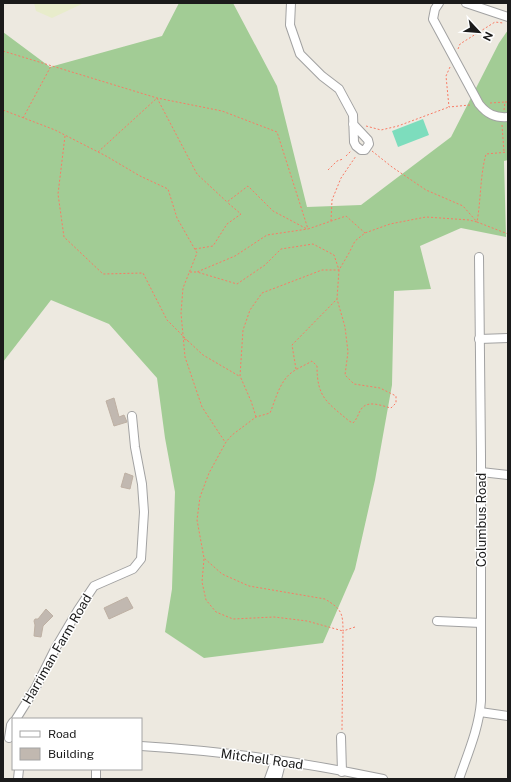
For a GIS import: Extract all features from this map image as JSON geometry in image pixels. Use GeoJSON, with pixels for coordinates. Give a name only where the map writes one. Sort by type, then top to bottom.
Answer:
{"type":"FeatureCollection","features":[{"type":"Feature","properties":{"kind":"street"},"geometry":{"type":"LineString","coordinates":[[291,3],[290,25],[300,54],[322,76],[339,89],[353,114],[353,124],[354,142],[356,146],[364,148],[368,140],[353,124]]}},
{"type":"Feature","properties":{"kind":"street"},"geometry":{"type":"LineString","coordinates":[[439,3],[435,9],[433,19],[479,104],[485,112],[494,116],[506,117]]}},
{"type":"Feature","properties":{"kind":"street"},"geometry":{"type":"LineString","coordinates":[[466,3],[508,17]]}},
{"type":"Feature","properties":{"kind":"street","name":"Columbus Road"},"geometry":{"type":"LineString","coordinates":[[459,779],[473,740],[480,712],[481,472],[479,257]]}},
{"type":"Feature","properties":{"kind":"street"},"geometry":{"type":"LineString","coordinates":[[479,339],[508,338]]}},
{"type":"Feature","properties":{"kind":"street","name":"Harriman Farm Road"},"geometry":{"type":"LineString","coordinates":[[17,718],[36,687],[55,649],[94,586],[133,569],[141,558],[144,512],[142,484],[135,447],[132,416]]}},
{"type":"Feature","properties":{"kind":"street"},"geometry":{"type":"LineString","coordinates":[[481,472],[508,475]]}},
{"type":"Feature","properties":{"kind":"street"},"geometry":{"type":"LineString","coordinates":[[437,621],[481,623]]}},
{"type":"Feature","properties":{"kind":"street"},"geometry":{"type":"LineString","coordinates":[[480,712],[508,716]]}},
{"type":"Feature","properties":{"kind":"street"},"geometry":{"type":"LineString","coordinates":[[8,737],[12,724]]}},
{"type":"Feature","properties":{"kind":"street"},"geometry":{"type":"LineString","coordinates":[[341,737],[342,772]]}},
{"type":"Feature","properties":{"kind":"street","name":"Mitchell Road"},"geometry":{"type":"LineString","coordinates":[[142,746],[225,753],[278,760],[383,779]]}},
{"type":"Feature","properties":{"kind":"street"},"geometry":{"type":"LineString","coordinates":[[269,779],[274,765],[278,760]]}},
{"type":"Feature","properties":{"kind":"street"},"geometry":{"type":"LineString","coordinates":[[277,779],[280,767],[278,760]]}},
{"type":"Feature","properties":{"kind":"path"},"geometry":{"type":"LineString","coordinates":[[3,51],[156,98],[222,111],[277,132],[308,229]]}},
{"type":"Feature","properties":{"kind":"path"},"geometry":{"type":"LineString","coordinates":[[23,118],[51,66]]}},
{"type":"Feature","properties":{"kind":"path"},"geometry":{"type":"LineString","coordinates":[[98,152],[156,98]]}},
{"type":"Feature","properties":{"kind":"path"},"geometry":{"type":"LineString","coordinates":[[156,98],[197,174],[241,214],[227,224],[213,246],[195,249]]}},
{"type":"Feature","properties":{"kind":"path"},"geometry":{"type":"LineString","coordinates":[[504,152],[502,127],[506,117],[505,102],[508,102]]}},
{"type":"Feature","properties":{"kind":"path"},"geometry":{"type":"LineString","coordinates":[[353,124],[381,130],[398,126],[449,107]]}},
{"type":"Feature","properties":{"kind":"path"},"geometry":{"type":"LineString","coordinates":[[3,110],[66,136],[140,176],[168,189],[177,218],[197,253],[183,288],[181,313],[185,357],[202,407],[226,442]]}},
{"type":"Feature","properties":{"kind":"path"},"geometry":{"type":"LineString","coordinates":[[66,136],[58,194],[64,237],[103,274],[143,272],[167,320],[202,355],[240,376]]}},
{"type":"Feature","properties":{"kind":"path"},"geometry":{"type":"LineString","coordinates":[[331,221],[332,200],[341,178],[364,148],[426,190],[462,206],[477,222]]}},
{"type":"Feature","properties":{"kind":"path"},"geometry":{"type":"LineString","coordinates":[[477,222],[483,166],[486,154],[508,152]]}},
{"type":"Feature","properties":{"kind":"path"},"geometry":{"type":"LineString","coordinates":[[328,170],[338,161],[344,159]]}},
{"type":"Feature","properties":{"kind":"path"},"geometry":{"type":"LineString","coordinates":[[227,202],[248,186],[273,211],[308,229]]}},
{"type":"Feature","properties":{"kind":"path"},"geometry":{"type":"LineString","coordinates":[[197,272],[235,256],[267,235],[308,229],[346,216],[365,233]]}},
{"type":"Feature","properties":{"kind":"path"},"geometry":{"type":"LineString","coordinates":[[339,270],[356,241],[365,233],[390,224],[426,217],[469,220],[508,234]]}},
{"type":"Feature","properties":{"kind":"path"},"geometry":{"type":"LineString","coordinates":[[190,272],[197,272],[237,284],[265,265],[281,249],[313,244],[334,255],[339,270],[337,299],[345,327],[348,352],[345,375],[354,384],[380,388],[396,396],[396,403],[391,408],[374,404],[367,405],[362,408],[357,419],[353,422],[349,421],[328,403],[319,390],[317,366],[312,361],[296,370],[287,377],[280,387],[270,412],[256,417],[232,435],[226,442],[209,473],[200,497],[197,520],[204,558],[203,588],[206,600],[216,612],[233,619],[274,617],[307,621],[343,631],[355,628]]}},
{"type":"Feature","properties":{"kind":"path"},"geometry":{"type":"LineString","coordinates":[[256,417],[240,376],[243,330],[250,310],[262,294],[322,270],[339,270]]}},
{"type":"Feature","properties":{"kind":"path"},"geometry":{"type":"LineString","coordinates":[[296,370],[292,346],[337,299]]}},
{"type":"Feature","properties":{"kind":"path"},"geometry":{"type":"LineString","coordinates":[[184,339],[188,341]]}},
{"type":"Feature","properties":{"kind":"path"},"geometry":{"type":"LineString","coordinates":[[204,558],[222,574],[249,586],[325,599],[335,606],[343,615],[341,737]]}},
{"type":"Feature","properties":{"kind":"green space"},"geometry":{"type":"Polygon","coordinates":[[[34,3],[84,3],[52,18],[36,11],[34,3]]]}},
{"type":"Feature","properties":{"kind":"green space"},"geometry":{"type":"Polygon","coordinates":[[[179,3],[233,3],[277,86],[307,207],[361,205],[451,137],[499,43],[508,30],[508,160],[504,161],[506,237],[461,228],[420,246],[431,289],[394,291],[392,385],[375,480],[355,569],[323,643],[204,658],[165,632],[172,589],[175,492],[165,438],[157,378],[109,324],[51,300],[3,362],[3,32],[50,67],[162,36],[179,3]]]}},
{"type":"Feature","properties":{"kind":"green space"},"geometry":{"type":"Polygon","coordinates":[[[423,119],[429,135],[398,147],[392,131],[423,119]]]}},
{"type":"Feature","properties":{"kind":"building"},"geometry":{"type":"Polygon","coordinates":[[[114,398],[119,417],[124,415],[127,422],[114,426],[106,401],[114,398]]]}},
{"type":"Feature","properties":{"kind":"building"},"geometry":{"type":"Polygon","coordinates":[[[125,473],[133,476],[130,489],[121,487],[125,473]]]}},
{"type":"Feature","properties":{"kind":"building"},"geometry":{"type":"Polygon","coordinates":[[[127,597],[133,608],[109,619],[104,608],[127,597]]]}},
{"type":"Feature","properties":{"kind":"building"},"geometry":{"type":"Polygon","coordinates":[[[46,609],[53,616],[43,626],[41,637],[34,636],[34,621],[35,619],[38,619],[46,609]]]}}]}
